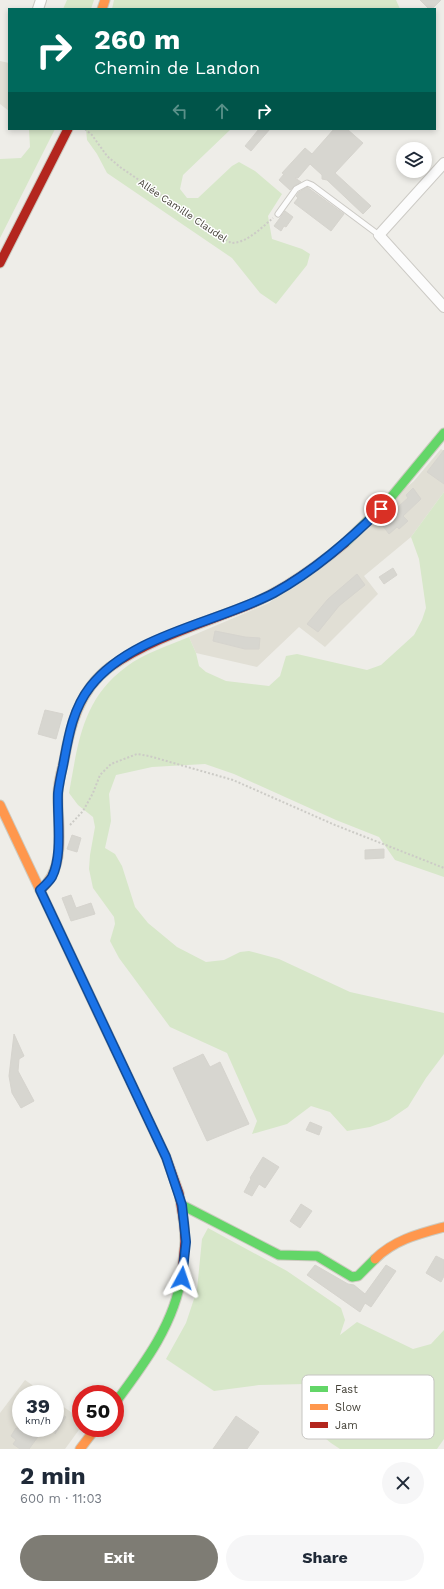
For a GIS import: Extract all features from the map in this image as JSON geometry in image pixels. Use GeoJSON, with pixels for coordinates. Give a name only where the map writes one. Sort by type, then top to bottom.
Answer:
{"type":"FeatureCollection","features":[{"type":"Feature","properties":{"kind":"street"},"geometry":{"type":"LineString","coordinates":[[0,263],[67,130]]}},
{"type":"Feature","properties":{"kind":"street"},"geometry":{"type":"LineString","coordinates":[[444,162],[379,236],[444,307]]}},
{"type":"Feature","properties":{"kind":"street"},"geometry":{"type":"LineString","coordinates":[[40,890],[51,879],[56,869],[58,853],[58,791],[70,730],[78,707],[90,687],[104,672],[129,654],[154,641],[274,592],[306,572],[360,529],[381,509],[411,476],[444,433]]}},
{"type":"Feature","properties":{"kind":"street"},"geometry":{"type":"LineString","coordinates":[[0,805],[166,1157],[182,1205],[186,1242],[182,1278],[172,1313],[157,1344],[124,1390]]}},
{"type":"Feature","properties":{"kind":"street"},"geometry":{"type":"LineString","coordinates":[[182,1205],[279,1255],[317,1256],[352,1277],[358,1276],[389,1247],[399,1241],[444,1227]]}},
{"type":"Feature","properties":{"kind":"street"},"geometry":{"type":"LineString","coordinates":[[80,1449],[89,1437]]}},
{"type":"Feature","properties":{"kind":"lane"},"geometry":{"type":"LineString","coordinates":[[278,214],[296,189],[307,184],[312,185],[379,236]]}},
{"type":"Feature","properties":{"kind":"path","name":"Allée Camille Claudel"},"geometry":{"type":"LineString","coordinates":[[86,130],[92,135],[107,156],[120,167],[231,243],[238,243],[245,240],[278,214]]}},
{"type":"Feature","properties":{"kind":"path"},"geometry":{"type":"LineString","coordinates":[[68,827],[83,811],[93,793],[100,775],[111,764],[137,754],[233,780],[335,825],[444,868]]}},
{"type":"Feature","properties":{"kind":"shaded area"},"geometry":{"type":"Polygon","coordinates":[[[0,61],[8,63],[8,110],[0,104],[0,61]]]}},
{"type":"Feature","properties":{"kind":"shaded area"},"geometry":{"type":"Polygon","coordinates":[[[441,449],[444,451],[444,492],[411,537],[364,576],[378,594],[325,647],[299,627],[257,667],[196,653],[189,637],[269,603],[414,481],[441,449]]]}},
{"type":"Feature","properties":{"kind":"shaded area"},"geometry":{"type":"Polygon","coordinates":[[[25,1380],[32,1385],[21,1385],[25,1380]]]}},
{"type":"Feature","properties":{"kind":"shaded area"},"geometry":{"type":"Polygon","coordinates":[[[12,1397],[12,1437],[64,1437],[64,1407],[72,1413],[72,1437],[74,1437],[65,1449],[0,1449],[0,1413],[12,1397]]]}},
{"type":"Feature","properties":{"kind":"green space"},"geometry":{"type":"Polygon","coordinates":[[[67,0],[94,0],[91,8],[63,8],[67,0]]]}},
{"type":"Feature","properties":{"kind":"green space"},"geometry":{"type":"Polygon","coordinates":[[[114,0],[396,0],[400,8],[112,8],[114,0]]]}},
{"type":"Feature","properties":{"kind":"green space"},"geometry":{"type":"Polygon","coordinates":[[[29,130],[54,130],[0,238],[0,159],[21,158],[30,147],[29,130]]]}},
{"type":"Feature","properties":{"kind":"green space"},"geometry":{"type":"Polygon","coordinates":[[[86,130],[230,130],[183,175],[180,189],[187,198],[198,198],[232,166],[239,162],[255,171],[282,194],[268,216],[272,239],[302,249],[310,254],[307,265],[276,304],[260,293],[232,258],[107,173],[97,154],[87,140],[86,130]]]}},
{"type":"Feature","properties":{"kind":"green space"},"geometry":{"type":"Polygon","coordinates":[[[444,492],[444,877],[395,860],[379,837],[336,820],[234,774],[205,764],[152,767],[116,775],[109,794],[111,821],[105,848],[115,854],[122,866],[135,907],[148,923],[177,947],[206,962],[224,960],[240,952],[249,951],[279,959],[350,992],[444,1013],[444,1054],[426,1078],[408,1107],[389,1120],[370,1127],[347,1131],[330,1112],[311,1106],[287,1124],[252,1134],[257,1121],[227,1053],[170,1027],[119,958],[110,941],[115,924],[114,917],[93,888],[89,869],[95,827],[93,817],[78,805],[69,793],[79,740],[91,708],[100,693],[111,680],[126,667],[140,658],[189,637],[196,653],[199,666],[206,672],[226,681],[269,686],[280,676],[286,656],[297,654],[367,670],[381,665],[414,635],[422,620],[426,608],[419,559],[411,537],[444,492]]]}},
{"type":"Feature","properties":{"kind":"green space"},"geometry":{"type":"Polygon","coordinates":[[[208,1228],[287,1271],[341,1308],[345,1320],[340,1335],[357,1322],[413,1349],[431,1344],[444,1330],[444,1439],[437,1449],[340,1449],[326,1439],[434,1439],[434,1375],[302,1375],[302,1384],[259,1385],[214,1391],[166,1359],[186,1323],[197,1290],[202,1239],[208,1228]]]}},
{"type":"Feature","properties":{"kind":"building"},"geometry":{"type":"Polygon","coordinates":[[[420,0],[441,0],[433,8],[428,8],[420,0]]]}},
{"type":"Feature","properties":{"kind":"building"},"geometry":{"type":"Polygon","coordinates":[[[258,130],[269,130],[251,151],[245,146],[258,130]]]}},
{"type":"Feature","properties":{"kind":"building"},"geometry":{"type":"Polygon","coordinates":[[[333,130],[348,130],[363,143],[335,173],[371,206],[363,214],[327,180],[322,179],[322,175],[310,164],[298,178],[295,178],[301,182],[290,190],[279,180],[284,174],[282,173],[305,148],[312,154],[333,130]]]}},
{"type":"Feature","properties":{"kind":"building"},"geometry":{"type":"Polygon","coordinates":[[[307,187],[344,214],[331,231],[294,203],[298,198],[296,196],[299,192],[307,187]]]}},
{"type":"Feature","properties":{"kind":"building"},"geometry":{"type":"Polygon","coordinates":[[[285,211],[293,217],[281,231],[274,226],[285,211]]]}},
{"type":"Feature","properties":{"kind":"building"},"geometry":{"type":"Polygon","coordinates":[[[444,450],[444,484],[427,472],[444,450]]]}},
{"type":"Feature","properties":{"kind":"building"},"geometry":{"type":"Polygon","coordinates":[[[413,488],[421,499],[403,516],[408,521],[399,529],[397,527],[389,534],[383,526],[394,517],[391,513],[408,498],[406,495],[413,488]]]}},
{"type":"Feature","properties":{"kind":"building"},"geometry":{"type":"Polygon","coordinates":[[[393,568],[397,575],[384,584],[379,577],[393,568]]]}},
{"type":"Feature","properties":{"kind":"building"},"geometry":{"type":"Polygon","coordinates":[[[357,574],[365,585],[339,606],[318,632],[307,624],[328,599],[357,574]]]}},
{"type":"Feature","properties":{"kind":"building"},"geometry":{"type":"Polygon","coordinates":[[[215,631],[245,637],[260,638],[259,649],[245,649],[213,641],[215,631]]]}},
{"type":"Feature","properties":{"kind":"building"},"geometry":{"type":"Polygon","coordinates":[[[45,710],[63,714],[56,739],[38,734],[45,710]]]}},
{"type":"Feature","properties":{"kind":"building"},"geometry":{"type":"Polygon","coordinates":[[[72,835],[81,838],[77,852],[67,849],[72,835]]]}},
{"type":"Feature","properties":{"kind":"building"},"geometry":{"type":"Polygon","coordinates":[[[384,849],[384,858],[365,859],[365,850],[384,849]]]}},
{"type":"Feature","properties":{"kind":"building"},"geometry":{"type":"Polygon","coordinates":[[[71,895],[76,908],[91,903],[95,914],[71,921],[62,898],[71,895]]]}},
{"type":"Feature","properties":{"kind":"building"},"geometry":{"type":"Polygon","coordinates":[[[14,1034],[24,1056],[19,1059],[18,1071],[34,1101],[21,1108],[12,1093],[9,1076],[14,1034]]]}},
{"type":"Feature","properties":{"kind":"building"},"geometry":{"type":"Polygon","coordinates":[[[203,1054],[210,1067],[220,1062],[249,1124],[207,1141],[173,1068],[203,1054]]]}},
{"type":"Feature","properties":{"kind":"building"},"geometry":{"type":"Polygon","coordinates":[[[310,1122],[322,1127],[319,1135],[306,1130],[310,1122]]]}},
{"type":"Feature","properties":{"kind":"building"},"geometry":{"type":"Polygon","coordinates":[[[263,1157],[279,1167],[265,1188],[259,1184],[252,1196],[244,1192],[251,1179],[250,1178],[263,1157]]]}},
{"type":"Feature","properties":{"kind":"building"},"geometry":{"type":"Polygon","coordinates":[[[301,1204],[312,1211],[300,1228],[290,1221],[301,1204]]]}},
{"type":"Feature","properties":{"kind":"building"},"geometry":{"type":"Polygon","coordinates":[[[436,1256],[444,1260],[444,1276],[441,1282],[426,1273],[436,1256]]]}},
{"type":"Feature","properties":{"kind":"building"},"geometry":{"type":"Polygon","coordinates":[[[315,1265],[348,1284],[354,1285],[365,1294],[386,1265],[396,1271],[371,1307],[365,1303],[360,1312],[307,1275],[315,1265]]]}},
{"type":"Feature","properties":{"kind":"building"},"geometry":{"type":"Polygon","coordinates":[[[236,1416],[259,1432],[247,1449],[213,1449],[236,1416]]]}},
{"type":"Feature","properties":{"kind":"building"},"geometry":{"type":"Polygon","coordinates":[[[12,1437],[38,1437],[29,1449],[20,1449],[13,1444],[16,1440],[12,1437]]]}},
{"type":"Feature","properties":{"kind":"traffic: fast"},"geometry":{"type":"LineString","coordinates":[[345,543],[388,501],[444,433]]}},
{"type":"Feature","properties":{"kind":"traffic: fast"},"geometry":{"type":"LineString","coordinates":[[182,1205],[279,1255],[317,1256],[352,1277],[358,1276],[375,1259]]}},
{"type":"Feature","properties":{"kind":"traffic: fast"},"geometry":{"type":"LineString","coordinates":[[124,1391],[148,1357],[166,1326],[173,1309],[182,1273]]}},
{"type":"Feature","properties":{"kind":"traffic: slow"},"geometry":{"type":"LineString","coordinates":[[102,8],[105,0]]}},
{"type":"Feature","properties":{"kind":"traffic: slow"},"geometry":{"type":"LineString","coordinates":[[40,890],[49,881],[58,858],[58,794],[60,778],[73,722],[83,698],[91,686],[99,676],[110,667]]}},
{"type":"Feature","properties":{"kind":"traffic: slow"},"geometry":{"type":"LineString","coordinates":[[0,805],[115,1049]]}},
{"type":"Feature","properties":{"kind":"traffic: slow"},"geometry":{"type":"LineString","coordinates":[[375,1259],[382,1252],[398,1242],[444,1227]]}},
{"type":"Feature","properties":{"kind":"traffic: slow"},"geometry":{"type":"LineString","coordinates":[[80,1449],[89,1437]]}},
{"type":"Feature","properties":{"kind":"traffic: jam"},"geometry":{"type":"LineString","coordinates":[[0,263],[67,130]]}},
{"type":"Feature","properties":{"kind":"traffic: jam"},"geometry":{"type":"LineString","coordinates":[[110,667],[143,647],[251,604],[276,592],[312,569],[345,543]]}},
{"type":"Feature","properties":{"kind":"traffic: jam"},"geometry":{"type":"LineString","coordinates":[[115,1049],[166,1157],[179,1193],[185,1241],[182,1273]]}},
{"type":"Feature","properties":{"kind":"route"},"geometry":{"type":"LineString","coordinates":[[182,1278],[186,1242],[182,1205],[166,1157],[40,890],[51,879],[56,869],[58,853],[58,791],[70,730],[78,707],[90,687],[104,672],[129,654],[154,641],[274,592],[306,572],[329,555],[381,509]]}}]}
